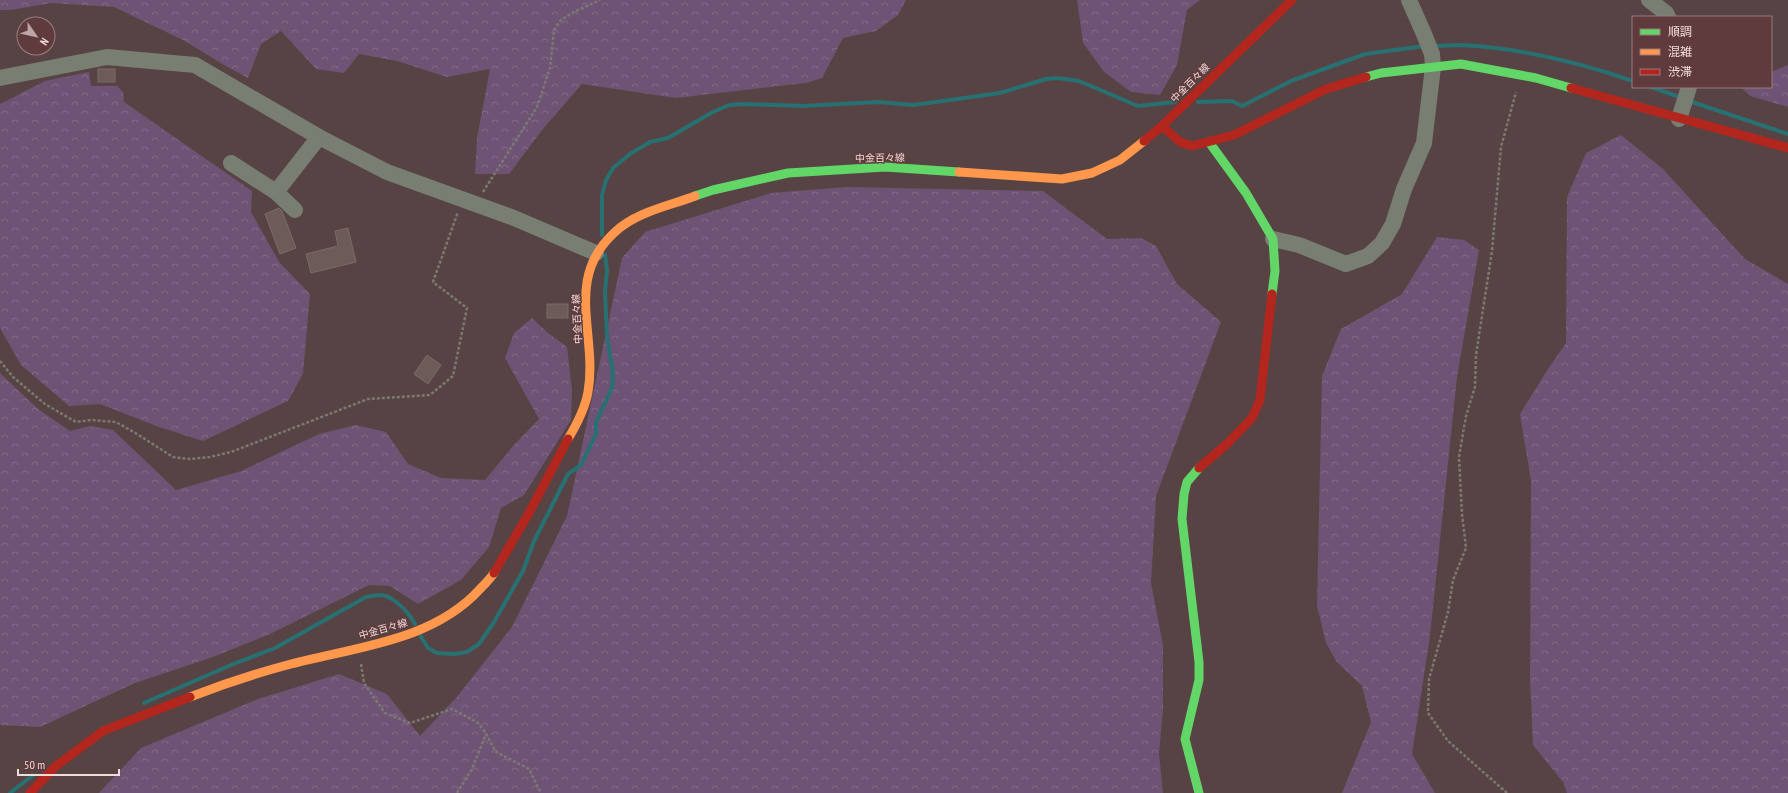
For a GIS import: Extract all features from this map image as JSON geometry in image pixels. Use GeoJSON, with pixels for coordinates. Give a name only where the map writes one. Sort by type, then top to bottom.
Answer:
{"type":"FeatureCollection","features":[{"type":"Feature","properties":{"kind":"main road","name":"中金百々線"},"geometry":{"type":"LineString","coordinates":[[30,793],[56,766],[103,731],[226,683],[291,664],[408,635],[443,619],[472,598],[492,576],[529,513],[581,416],[588,392],[590,355],[585,302],[587,279],[596,253],[616,231],[642,215],[713,190],[788,173],[885,167],[1062,179],[1092,173],[1120,160],[1162,126],[1292,0]]}},
{"type":"Feature","properties":{"kind":"main road"},"geometry":{"type":"LineString","coordinates":[[1162,126],[1180,142],[1192,146],[1210,142],[1234,135],[1326,88],[1432,60],[1521,74],[1681,116],[1788,148]]}},
{"type":"Feature","properties":{"kind":"main road"},"geometry":{"type":"LineString","coordinates":[[1199,793],[1186,739],[1199,680],[1182,519],[1184,494],[1187,482],[1195,471],[1227,444],[1252,418],[1260,400],[1275,271],[1273,239],[1246,193],[1210,142]]}},
{"type":"Feature","properties":{"kind":"street"},"geometry":{"type":"LineString","coordinates":[[1273,239],[1299,245],[1346,264],[1368,256],[1382,243],[1393,224],[1404,189],[1424,143],[1432,60],[1424,34],[1409,0]]}},
{"type":"Feature","properties":{"kind":"street"},"geometry":{"type":"LineString","coordinates":[[1649,0],[1666,12],[1668,16]]}},
{"type":"Feature","properties":{"kind":"street"},"geometry":{"type":"LineString","coordinates":[[0,78],[107,56],[195,65],[319,137],[387,172],[478,205],[596,253]]}},
{"type":"Feature","properties":{"kind":"street"},"geometry":{"type":"LineString","coordinates":[[1681,116],[1689,89]]}},
{"type":"Feature","properties":{"kind":"street"},"geometry":{"type":"LineString","coordinates":[[276,192],[319,137]]}},
{"type":"Feature","properties":{"kind":"street"},"geometry":{"type":"LineString","coordinates":[[231,163],[276,192],[295,210]]}},
{"type":"Feature","properties":{"kind":"path"},"geometry":{"type":"LineString","coordinates":[[478,205],[481,195],[537,107],[550,68],[554,30],[561,20],[600,0]]}},
{"type":"Feature","properties":{"kind":"path"},"geometry":{"type":"LineString","coordinates":[[1507,793],[1448,741],[1428,713],[1429,679],[1448,612],[1453,580],[1466,548],[1462,514],[1459,457],[1466,416],[1475,387],[1476,355],[1492,252],[1501,147],[1521,74]]}},
{"type":"Feature","properties":{"kind":"path"},"geometry":{"type":"LineString","coordinates":[[0,361],[13,377],[45,404],[76,422],[91,420],[116,422],[173,457],[189,459],[210,457],[231,452],[368,399],[430,395],[453,376],[467,308],[433,282],[463,200]]}},
{"type":"Feature","properties":{"kind":"path"},"geometry":{"type":"LineString","coordinates":[[360,647],[364,682],[385,713],[410,723],[452,709],[477,722],[496,752],[529,769],[541,793]]}},
{"type":"Feature","properties":{"kind":"path"},"geometry":{"type":"LineString","coordinates":[[457,793],[472,769],[486,734]]}},
{"type":"Feature","properties":{"kind":"green space"},"geometry":{"type":"Polygon","coordinates":[[[0,0],[906,0],[898,15],[876,31],[843,38],[822,78],[806,83],[676,98],[582,84],[542,130],[509,174],[475,174],[477,138],[490,69],[447,77],[397,61],[359,54],[344,73],[316,69],[281,31],[261,44],[248,78],[185,41],[114,7],[51,3],[11,10],[0,10],[0,0]]]}},
{"type":"Feature","properties":{"kind":"green space"},"geometry":{"type":"Polygon","coordinates":[[[1077,0],[1200,0],[1187,10],[1177,65],[1160,95],[1131,92],[1104,72],[1083,43],[1077,0]]]}},
{"type":"Feature","properties":{"kind":"green space"},"geometry":{"type":"Polygon","coordinates":[[[1788,65],[1788,107],[1750,96],[1742,88],[1772,88],[1772,72],[1788,65]]]}},
{"type":"Feature","properties":{"kind":"green space"},"geometry":{"type":"Polygon","coordinates":[[[89,72],[91,86],[117,86],[123,92],[124,102],[252,191],[251,212],[279,262],[310,294],[303,374],[288,401],[203,441],[159,427],[100,404],[69,406],[21,365],[0,328],[0,104],[45,81],[89,72]]]}},
{"type":"Feature","properties":{"kind":"green space"},"geometry":{"type":"Polygon","coordinates":[[[1621,135],[1663,169],[1745,259],[1788,284],[1788,793],[1567,793],[1563,782],[1533,745],[1530,679],[1531,481],[1520,414],[1566,343],[1567,197],[1586,153],[1621,135]]]}},
{"type":"Feature","properties":{"kind":"green space"},"geometry":{"type":"Polygon","coordinates":[[[846,187],[1043,191],[1107,239],[1141,238],[1156,246],[1177,284],[1221,322],[1156,496],[1151,583],[1163,645],[1163,710],[1159,753],[1163,793],[99,793],[141,748],[258,699],[339,674],[387,694],[420,736],[456,698],[512,627],[567,516],[622,258],[645,232],[771,193],[846,187]]]}},
{"type":"Feature","properties":{"kind":"green space"},"geometry":{"type":"Polygon","coordinates":[[[1437,237],[1464,240],[1479,250],[1457,377],[1430,636],[1412,754],[1435,793],[1342,793],[1371,722],[1362,686],[1336,661],[1326,643],[1317,606],[1322,376],[1341,329],[1402,294],[1437,237]]]}},
{"type":"Feature","properties":{"kind":"green space"},"geometry":{"type":"Polygon","coordinates":[[[532,318],[548,333],[567,347],[572,390],[571,420],[524,495],[501,508],[489,547],[461,580],[418,604],[390,586],[369,585],[268,635],[210,658],[135,683],[40,727],[0,725],[0,373],[38,409],[70,431],[90,426],[113,430],[176,490],[241,471],[319,434],[356,425],[386,432],[408,464],[441,478],[485,480],[513,446],[539,419],[505,358],[514,333],[532,318]]]}},
{"type":"Feature","properties":{"kind":"building"},"geometry":{"type":"Polygon","coordinates":[[[98,69],[115,69],[115,82],[98,82],[98,69]]]}},
{"type":"Feature","properties":{"kind":"building"},"geometry":{"type":"Polygon","coordinates":[[[279,208],[282,211],[296,248],[280,254],[265,214],[279,208]]]}},
{"type":"Feature","properties":{"kind":"building"},"geometry":{"type":"Polygon","coordinates":[[[348,228],[356,262],[311,273],[306,254],[338,246],[335,231],[348,228]]]}},
{"type":"Feature","properties":{"kind":"building"},"geometry":{"type":"Polygon","coordinates":[[[547,304],[568,304],[568,318],[547,318],[547,304]]]}},
{"type":"Feature","properties":{"kind":"building"},"geometry":{"type":"Polygon","coordinates":[[[427,355],[441,365],[428,384],[414,374],[427,355]]]}},
{"type":"Feature","properties":{"kind":"waterway"},"geometry":{"type":"LineString","coordinates":[[1434,46],[1461,45],[1505,49],[1570,62],[1632,81]]}},
{"type":"Feature","properties":{"kind":"waterway"},"geometry":{"type":"LineString","coordinates":[[1198,102],[1232,101],[1242,106],[1291,81],[1365,54],[1425,46]]}},
{"type":"Feature","properties":{"kind":"waterway"},"geometry":{"type":"LineString","coordinates":[[602,235],[602,195],[606,180],[613,168],[630,154],[650,142],[668,138],[711,113],[729,105],[744,104],[802,106],[878,102],[914,105],[1000,93],[1046,79],[1058,78],[1079,81],[1138,106],[1175,102]]}},
{"type":"Feature","properties":{"kind":"waterway"},"geometry":{"type":"LineString","coordinates":[[1654,88],[1682,98]]}},
{"type":"Feature","properties":{"kind":"waterway"},"geometry":{"type":"LineString","coordinates":[[1689,101],[1788,134]]}},
{"type":"Feature","properties":{"kind":"waterway"},"geometry":{"type":"LineString","coordinates":[[420,635],[428,648],[437,653],[455,654],[467,652],[479,644],[494,622],[523,571],[534,541],[568,474],[581,465],[596,434],[596,422],[612,388],[613,374],[607,336],[605,292],[607,270],[605,255]]}},
{"type":"Feature","properties":{"kind":"waterway"},"geometry":{"type":"LineString","coordinates":[[144,703],[231,665],[275,648],[366,597],[382,595],[387,596],[397,602],[415,624]]}},
{"type":"Feature","properties":{"kind":"waterway"},"geometry":{"type":"LineString","coordinates":[[10,793],[33,775]]}},
{"type":"Feature","properties":{"kind":"traffic: fast"},"geometry":{"type":"LineString","coordinates":[[1366,77],[1381,73],[1461,64],[1536,78],[1571,88]]}},
{"type":"Feature","properties":{"kind":"traffic: fast"},"geometry":{"type":"LineString","coordinates":[[1209,142],[1246,193],[1273,239],[1275,271],[1272,294]]}},
{"type":"Feature","properties":{"kind":"traffic: fast"},"geometry":{"type":"LineString","coordinates":[[695,196],[713,190],[788,173],[885,167],[959,172]]}},
{"type":"Feature","properties":{"kind":"traffic: fast"},"geometry":{"type":"LineString","coordinates":[[1199,468],[1187,482],[1184,494],[1182,519],[1199,662],[1199,680],[1185,739],[1199,793]]}},
{"type":"Feature","properties":{"kind":"traffic: slow"},"geometry":{"type":"LineString","coordinates":[[959,172],[1062,179],[1092,173],[1120,160],[1144,141]]}},
{"type":"Feature","properties":{"kind":"traffic: slow"},"geometry":{"type":"LineString","coordinates":[[568,439],[580,416],[588,392],[590,370],[586,288],[590,269],[599,250],[615,232],[633,219],[653,210],[695,196]]}},
{"type":"Feature","properties":{"kind":"traffic: slow"},"geometry":{"type":"LineString","coordinates":[[190,697],[227,683],[266,671],[367,647],[417,631],[440,620],[461,606],[484,585],[494,573]]}},
{"type":"Feature","properties":{"kind":"traffic: jam"},"geometry":{"type":"LineString","coordinates":[[1144,141],[1162,126],[1292,0]]}},
{"type":"Feature","properties":{"kind":"traffic: jam"},"geometry":{"type":"LineString","coordinates":[[1162,126],[1180,142],[1192,146],[1234,135],[1326,89],[1366,77]]}},
{"type":"Feature","properties":{"kind":"traffic: jam"},"geometry":{"type":"LineString","coordinates":[[1571,88],[1788,148]]}},
{"type":"Feature","properties":{"kind":"traffic: jam"},"geometry":{"type":"LineString","coordinates":[[1199,468],[1227,444],[1252,418],[1260,400],[1272,294]]}},
{"type":"Feature","properties":{"kind":"traffic: jam"},"geometry":{"type":"LineString","coordinates":[[494,573],[529,513],[568,439]]}},
{"type":"Feature","properties":{"kind":"traffic: jam"},"geometry":{"type":"LineString","coordinates":[[30,793],[56,766],[103,731],[190,697]]}}]}
